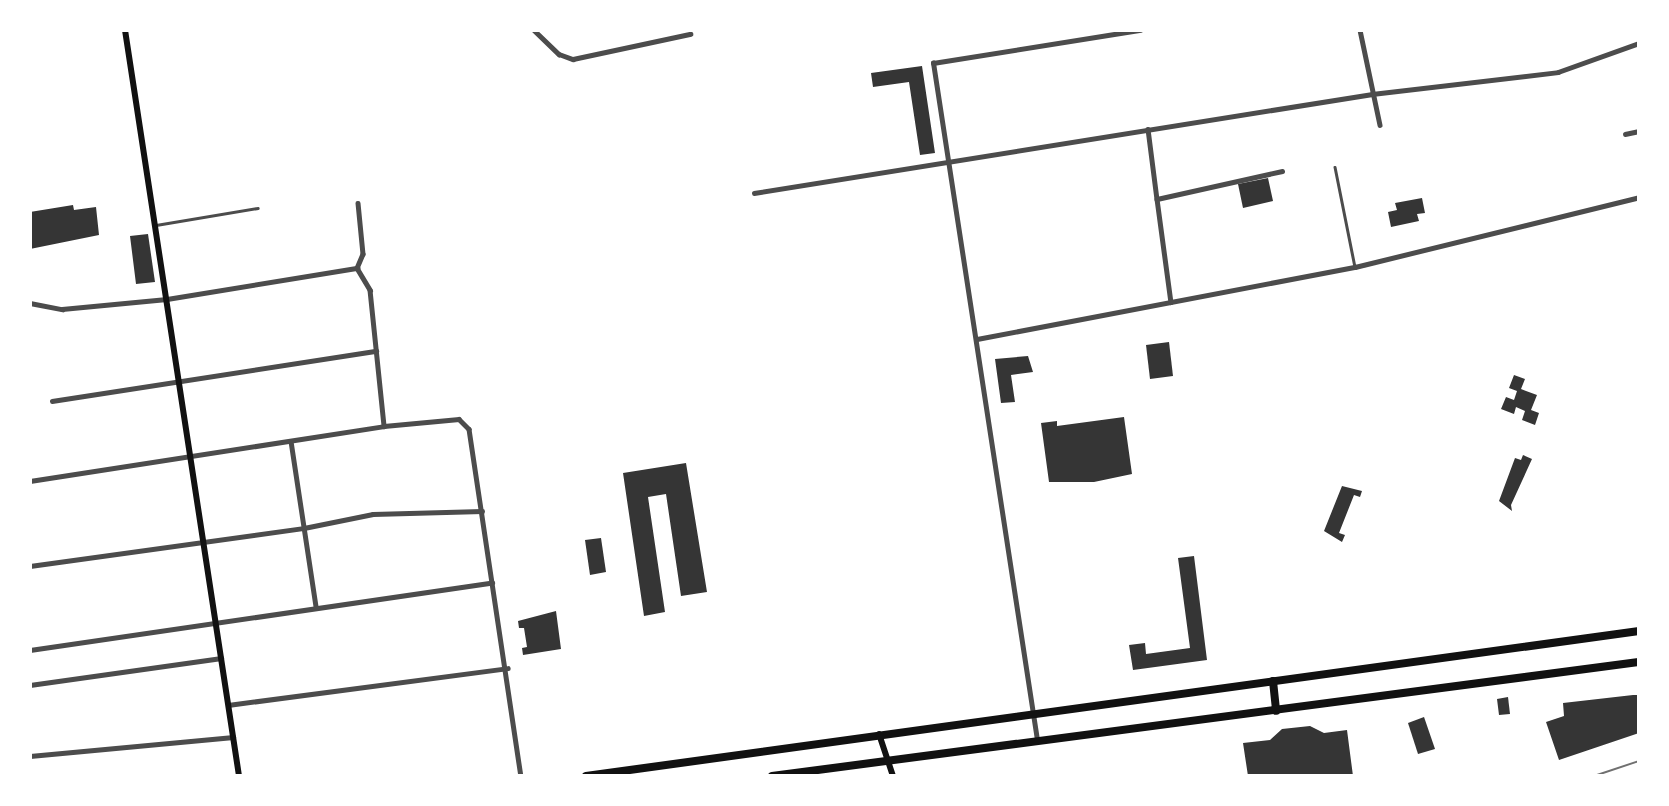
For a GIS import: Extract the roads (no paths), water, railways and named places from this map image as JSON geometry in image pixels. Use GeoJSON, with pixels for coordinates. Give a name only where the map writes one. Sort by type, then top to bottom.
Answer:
{"type":"FeatureCollection","features":[{"type":"Feature","properties":{"kind":"highway"},"geometry":{"type":"LineString","coordinates":[[586,776],[1034,712],[1639,631]]}},
{"type":"Feature","properties":{"kind":"highway"},"geometry":{"type":"LineString","coordinates":[[772,776],[1639,662]]}},
{"type":"Feature","properties":{"kind":"highway"},"geometry":{"type":"LineString","coordinates":[[1273,681],[1276,710]]}},
{"type":"Feature","properties":{"kind":"main road"},"geometry":{"type":"LineString","coordinates":[[125,30],[239,776]]}},
{"type":"Feature","properties":{"kind":"main road"},"geometry":{"type":"LineString","coordinates":[[879,734],[893,776]]}},
{"type":"Feature","properties":{"kind":"street"},"geometry":{"type":"LineString","coordinates":[[534,30],[559,54],[573,59],[690,34]]}},
{"type":"Feature","properties":{"kind":"street"},"geometry":{"type":"LineString","coordinates":[[1037,742],[933,63],[1140,30]]}},
{"type":"Feature","properties":{"kind":"street"},"geometry":{"type":"LineString","coordinates":[[1360,30],[1380,125]]}},
{"type":"Feature","properties":{"kind":"street"},"geometry":{"type":"LineString","coordinates":[[754,193],[1372,94],[1558,72],[1639,43]]}},
{"type":"Feature","properties":{"kind":"street"},"geometry":{"type":"LineString","coordinates":[[1148,129],[1171,302]]}},
{"type":"Feature","properties":{"kind":"street"},"geometry":{"type":"LineString","coordinates":[[1625,134],[1639,131]]}},
{"type":"Feature","properties":{"kind":"street"},"geometry":{"type":"LineString","coordinates":[[1157,199],[1282,171]]}},
{"type":"Feature","properties":{"kind":"street"},"geometry":{"type":"LineString","coordinates":[[977,340],[1355,267],[1639,197]]}},
{"type":"Feature","properties":{"kind":"street"},"geometry":{"type":"LineString","coordinates":[[357,268],[363,254],[358,203]]}},
{"type":"Feature","properties":{"kind":"street"},"geometry":{"type":"LineString","coordinates":[[30,303],[62,309],[167,299],[357,268]]}},
{"type":"Feature","properties":{"kind":"street"},"geometry":{"type":"LineString","coordinates":[[357,268],[370,290],[384,426]]}},
{"type":"Feature","properties":{"kind":"street"},"geometry":{"type":"LineString","coordinates":[[52,401],[179,378],[258,371],[376,351]]}},
{"type":"Feature","properties":{"kind":"street"},"geometry":{"type":"LineString","coordinates":[[30,481],[384,426],[459,419],[469,429],[492,583],[508,667],[521,776]]}},
{"type":"Feature","properties":{"kind":"street"},"geometry":{"type":"LineString","coordinates":[[291,441],[316,607]]}},
{"type":"Feature","properties":{"kind":"street"},"geometry":{"type":"LineString","coordinates":[[30,566],[304,528],[373,514],[482,511]]}},
{"type":"Feature","properties":{"kind":"street"},"geometry":{"type":"LineString","coordinates":[[30,650],[492,583]]}},
{"type":"Feature","properties":{"kind":"street"},"geometry":{"type":"LineString","coordinates":[[30,685],[221,658]]}},
{"type":"Feature","properties":{"kind":"street"},"geometry":{"type":"LineString","coordinates":[[228,705],[508,667]]}},
{"type":"Feature","properties":{"kind":"street"},"geometry":{"type":"LineString","coordinates":[[30,756],[233,737]]}},
{"type":"Feature","properties":{"kind":"lane"},"geometry":{"type":"LineString","coordinates":[[1335,167],[1355,267]]}},
{"type":"Feature","properties":{"kind":"lane"},"geometry":{"type":"LineString","coordinates":[[156,225],[258,208]]}},
{"type":"Feature","properties":{"kind":"tram line"},"geometry":{"type":"LineString","coordinates":[[1594,776],[1639,761]]}}]}
